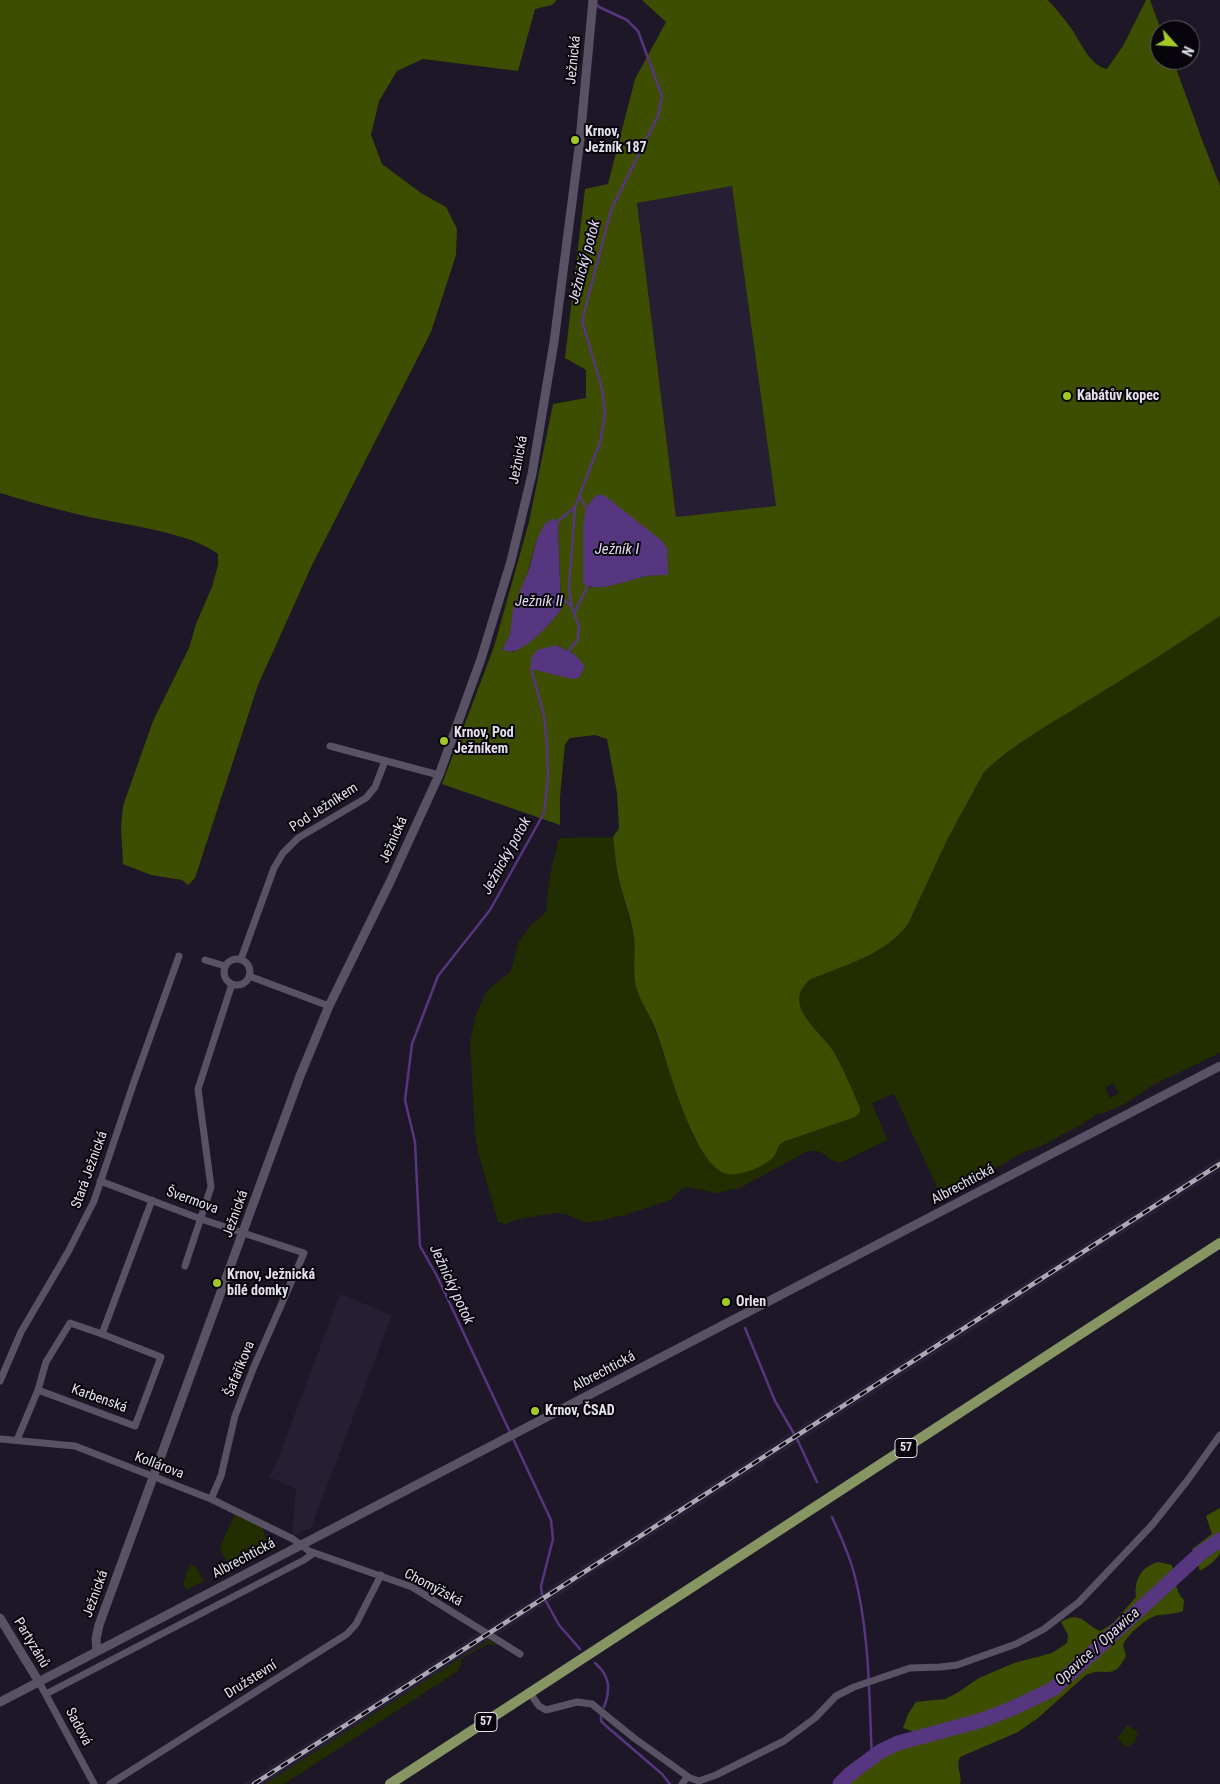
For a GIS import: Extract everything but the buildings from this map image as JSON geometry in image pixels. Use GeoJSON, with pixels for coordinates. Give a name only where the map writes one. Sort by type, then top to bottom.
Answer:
{"type":"FeatureCollection","features":[{"type":"Feature","properties":{"kind":"main road","name":"57"},"geometry":{"type":"LineString","coordinates":[[390,1784],[1220,1243]]}},
{"type":"Feature","properties":{"kind":"street","name":"Ježnická"},"geometry":{"type":"LineString","coordinates":[[97,1651],[97,1631],[300,1076],[329,1006],[390,882],[439,775],[484,650],[511,561],[532,474],[554,342],[580,140],[593,3]]}},
{"type":"Feature","properties":{"kind":"street"},"geometry":{"type":"LineString","coordinates":[[330,746],[439,775]]}},
{"type":"Feature","properties":{"kind":"street","name":"Pod Ježníkem"},"geometry":{"type":"LineString","coordinates":[[241,959],[274,868],[283,853],[298,838],[366,798],[376,787],[385,761]]}},
{"type":"Feature","properties":{"kind":"street","name":"Stará Ježnická"},"geometry":{"type":"LineString","coordinates":[[0,1381],[21,1332],[72,1244],[94,1201],[179,956]]}},
{"type":"Feature","properties":{"kind":"street"},"geometry":{"type":"LineString","coordinates":[[241,959],[247,963],[250,969],[249,976],[245,982],[239,985],[232,984],[226,980],[225,966],[229,961],[241,959]]}},
{"type":"Feature","properties":{"kind":"street"},"geometry":{"type":"LineString","coordinates":[[205,960],[225,966]]}},
{"type":"Feature","properties":{"kind":"street"},"geometry":{"type":"LineString","coordinates":[[249,976],[329,1006]]}},
{"type":"Feature","properties":{"kind":"street"},"geometry":{"type":"LineString","coordinates":[[185,1266],[211,1187],[198,1089],[232,984]]}},
{"type":"Feature","properties":{"kind":"street","name":"Albrechtická"},"geometry":{"type":"LineString","coordinates":[[0,1702],[1220,1066]]}},
{"type":"Feature","properties":{"kind":"street","name":"Švermova"},"geometry":{"type":"LineString","coordinates":[[100,1181],[201,1219],[304,1253]]}},
{"type":"Feature","properties":{"kind":"street"},"geometry":{"type":"LineString","coordinates":[[102,1334],[152,1200]]}},
{"type":"Feature","properties":{"kind":"street","name":"Šafaříkova"},"geometry":{"type":"LineString","coordinates":[[211,1498],[221,1476],[235,1416],[253,1369],[304,1253]]}},
{"type":"Feature","properties":{"kind":"street","name":"Karbenská"},"geometry":{"type":"LineString","coordinates":[[17,1440],[38,1390],[46,1362],[70,1323],[161,1357],[135,1426],[38,1390]]}},
{"type":"Feature","properties":{"kind":"street"},"geometry":{"type":"LineString","coordinates":[[530,1693],[539,1706],[546,1710],[577,1702],[595,1705],[634,1738],[688,1777],[694,1780],[704,1780],[741,1764],[784,1741],[800,1730],[836,1696],[874,1680],[910,1668],[940,1668],[957,1665],[1016,1644],[1044,1629],[1079,1602],[1152,1525],[1220,1435]]}},
{"type":"Feature","properties":{"kind":"street","name":"Kollárova"},"geometry":{"type":"LineString","coordinates":[[0,1439],[75,1446],[211,1498],[293,1539],[300,1545]]}},
{"type":"Feature","properties":{"kind":"street","name":"Chomýžská"},"geometry":{"type":"LineString","coordinates":[[300,1545],[314,1553],[412,1587],[520,1654]]}},
{"type":"Feature","properties":{"kind":"street"},"geometry":{"type":"LineString","coordinates":[[46,1694],[304,1560],[314,1553]]}},
{"type":"Feature","properties":{"kind":"street","name":"Družstevní"},"geometry":{"type":"LineString","coordinates":[[110,1784],[347,1634],[356,1624],[380,1576]]}},
{"type":"Feature","properties":{"kind":"street","name":"Partyzánů"},"geometry":{"type":"LineString","coordinates":[[0,1618],[39,1682]]}},
{"type":"Feature","properties":{"kind":"street","name":"Sadová"},"geometry":{"type":"LineString","coordinates":[[39,1682],[94,1784]]}},
{"type":"Feature","properties":{"kind":"street"},"geometry":{"type":"LineString","coordinates":[[682,1784],[688,1777]]}},
{"type":"Feature","properties":{"kind":"shaded area"},"geometry":{"type":"Polygon","coordinates":[[[732,186],[776,507],[676,517],[637,203],[732,186]]]}},
{"type":"Feature","properties":{"kind":"shaded area"},"geometry":{"type":"Polygon","coordinates":[[[1220,1157],[1220,1171],[931,1357],[265,1784],[243,1784],[1220,1157]]]}},
{"type":"Feature","properties":{"kind":"shaded area"},"geometry":{"type":"Polygon","coordinates":[[[340,1294],[392,1315],[311,1528],[292,1536],[296,1489],[269,1477],[278,1459],[340,1294]]]}},
{"type":"Feature","properties":{"kind":"green space"},"geometry":{"type":"Polygon","coordinates":[[[0,0],[557,0],[552,5],[535,9],[518,71],[423,59],[397,71],[379,101],[371,135],[382,164],[421,193],[446,207],[457,229],[456,255],[431,332],[312,565],[258,685],[195,878],[188,885],[182,880],[151,875],[123,864],[121,828],[123,806],[153,721],[189,648],[196,624],[212,587],[218,565],[218,554],[192,540],[137,526],[89,517],[0,493],[0,0]]]}},
{"type":"Feature","properties":{"kind":"green space"},"geometry":{"type":"Polygon","coordinates":[[[642,0],[1048,0],[1068,24],[1090,58],[1101,67],[1107,69],[1123,46],[1146,0],[1150,0],[1157,20],[1150,20],[1150,70],[1177,70],[1220,186],[1220,616],[1136,671],[1032,735],[1007,752],[984,772],[948,838],[908,924],[899,935],[864,958],[811,979],[802,988],[799,998],[801,1008],[834,1052],[845,1073],[860,1112],[855,1117],[783,1142],[772,1159],[767,1163],[739,1174],[727,1174],[715,1167],[693,1134],[656,1031],[637,990],[634,937],[617,870],[613,837],[619,828],[617,793],[607,739],[595,735],[570,738],[565,744],[560,797],[560,825],[442,784],[494,647],[529,522],[553,404],[586,398],[586,370],[565,358],[585,189],[608,184],[635,79],[666,22],[642,0]],[[732,186],[637,203],[676,517],[776,506],[732,186]],[[634,520],[587,587],[610,585],[647,576],[668,575],[661,540],[634,520]],[[558,523],[537,539],[510,634],[503,650],[513,652],[545,628],[561,610],[558,523]],[[556,645],[579,678],[574,654],[556,645]]]}},
{"type":"Feature","properties":{"kind":"green space"},"geometry":{"type":"Polygon","coordinates":[[[1220,616],[1220,1053],[1153,1085],[1125,1104],[1097,1114],[1081,1125],[1043,1145],[1022,1153],[964,1185],[938,1190],[894,1094],[872,1103],[887,1140],[842,1162],[837,1162],[818,1151],[806,1152],[740,1188],[716,1193],[686,1187],[670,1200],[625,1215],[594,1222],[585,1222],[565,1214],[556,1213],[524,1218],[505,1224],[498,1222],[475,1134],[470,1042],[476,1015],[484,996],[488,990],[508,974],[512,968],[518,943],[530,926],[546,910],[550,875],[559,838],[613,837],[617,873],[634,936],[636,956],[648,1012],[692,1133],[706,1157],[720,1171],[757,1168],[770,1161],[783,1142],[855,1117],[860,1108],[834,1052],[801,1008],[799,998],[802,988],[811,979],[864,958],[899,935],[908,924],[948,838],[984,772],[995,762],[1032,735],[1136,671],[1220,616]],[[1113,1083],[1105,1088],[1110,1098],[1119,1093],[1113,1083]]]}},
{"type":"Feature","properties":{"kind":"green space"},"geometry":{"type":"Polygon","coordinates":[[[1220,1508],[1220,1554],[1212,1563],[1200,1571],[1192,1549],[1212,1534],[1206,1516],[1220,1508]]]}},
{"type":"Feature","properties":{"kind":"green space"},"geometry":{"type":"Polygon","coordinates":[[[234,1515],[262,1527],[269,1547],[229,1567],[220,1548],[234,1515]]]}},
{"type":"Feature","properties":{"kind":"green space"},"geometry":{"type":"Polygon","coordinates":[[[1158,1562],[1172,1565],[1177,1589],[1184,1600],[1183,1611],[1154,1616],[1138,1627],[1123,1645],[1126,1656],[1117,1669],[1086,1675],[1038,1718],[1018,1732],[960,1757],[958,1764],[961,1777],[960,1784],[848,1784],[852,1769],[883,1746],[914,1732],[903,1728],[908,1714],[916,1702],[945,1699],[979,1678],[1014,1663],[1052,1653],[1067,1643],[1068,1635],[1061,1622],[1068,1618],[1079,1618],[1101,1631],[1114,1622],[1136,1597],[1136,1585],[1143,1571],[1158,1562]]]}},
{"type":"Feature","properties":{"kind":"green space"},"geometry":{"type":"Polygon","coordinates":[[[190,1564],[196,1567],[204,1581],[186,1590],[183,1584],[190,1564]]]}},
{"type":"Feature","properties":{"kind":"green space"},"geometry":{"type":"Polygon","coordinates":[[[489,1640],[498,1646],[488,1644],[463,1658],[458,1671],[284,1784],[265,1784],[489,1640]]]}},
{"type":"Feature","properties":{"kind":"green space"},"geometry":{"type":"Polygon","coordinates":[[[1127,1725],[1138,1732],[1134,1742],[1125,1747],[1118,1738],[1127,1725]]]}},
{"type":"Feature","properties":{"kind":"water","name":"Ježník I"},"geometry":{"type":"Polygon","coordinates":[[[596,495],[604,495],[661,540],[667,548],[668,575],[648,576],[605,587],[589,586],[583,583],[583,526],[586,508],[596,495]]]}},
{"type":"Feature","properties":{"kind":"water","name":"Ježník II"},"geometry":{"type":"Polygon","coordinates":[[[553,518],[558,523],[561,610],[528,644],[515,651],[502,650],[510,634],[513,609],[529,569],[537,539],[544,525],[553,518]]]}},
{"type":"Feature","properties":{"kind":"water"},"geometry":{"type":"Polygon","coordinates":[[[556,645],[574,654],[585,666],[579,678],[572,679],[531,669],[531,658],[537,650],[556,645]]]}},
{"type":"Feature","properties":{"kind":"waterway","name":"Ježnický potok"},"geometry":{"type":"LineString","coordinates":[[564,653],[568,652],[578,639],[579,626],[572,608],[569,588],[575,507],[600,442],[605,415],[602,389],[582,321],[611,210],[658,116],[662,96],[638,31],[627,20],[599,7],[595,3]]}},
{"type":"Feature","properties":{"kind":"waterway"},"geometry":{"type":"LineString","coordinates":[[579,495],[587,509]]}},
{"type":"Feature","properties":{"kind":"waterway"},"geometry":{"type":"LineString","coordinates":[[557,525],[558,521],[575,507]]}},
{"type":"Feature","properties":{"kind":"waterway"},"geometry":{"type":"LineString","coordinates":[[575,612],[588,585]]}},
{"type":"Feature","properties":{"kind":"waterway"},"geometry":{"type":"LineString","coordinates":[[558,593],[572,607]]}},
{"type":"Feature","properties":{"kind":"waterway","name":"Ježnický potok"},"geometry":{"type":"LineString","coordinates":[[533,667],[531,669],[544,716],[547,745],[548,777],[544,813],[490,910],[438,976],[412,1044],[405,1100],[415,1142],[420,1246],[437,1276],[551,1520],[553,1539],[541,1586],[542,1594],[559,1625],[580,1649]]}},
{"type":"Feature","properties":{"kind":"waterway"},"geometry":{"type":"LineString","coordinates":[[745,1328],[775,1401],[797,1439],[817,1482]]}},
{"type":"Feature","properties":{"kind":"waterway"},"geometry":{"type":"LineString","coordinates":[[832,1517],[852,1566],[863,1619],[868,1666],[872,1759]]}},
{"type":"Feature","properties":{"kind":"waterway","name":"Opavice / Opawica"},"geometry":{"type":"LineString","coordinates":[[840,1784],[850,1774],[881,1751],[898,1743],[979,1721],[1011,1709],[1053,1689],[1202,1552],[1220,1540]]}},
{"type":"Feature","properties":{"kind":"waterway","name":"Ježnický potok"},"geometry":{"type":"LineString","coordinates":[[595,1663],[604,1673],[608,1683],[608,1694],[604,1707]]}},
{"type":"Feature","properties":{"kind":"waterway","name":"Ježnický potok"},"geometry":{"type":"LineString","coordinates":[[601,1716],[601,1721],[605,1725],[662,1774],[670,1784]]}},
{"type":"Feature","properties":{"kind":"railway"},"geometry":{"type":"LineString","coordinates":[[254,1784],[1220,1164]]}},
{"type":"Feature","properties":{"kind":"place","name":"Krnov, Ježník 187"},"geometry":{"type":"Point","coordinates":[575,140]}},
{"type":"Feature","properties":{"kind":"place","name":"Kabátův kopec"},"geometry":{"type":"Point","coordinates":[1067,396]}},
{"type":"Feature","properties":{"kind":"place","name":"Krnov, Pod Ježníkem"},"geometry":{"type":"Point","coordinates":[444,741]}},
{"type":"Feature","properties":{"kind":"place","name":"Krnov, Ježnická bílé domky"},"geometry":{"type":"Point","coordinates":[217,1283]}},
{"type":"Feature","properties":{"kind":"place","name":"Orlen"},"geometry":{"type":"Point","coordinates":[726,1302]}},
{"type":"Feature","properties":{"kind":"place","name":"Krnov, ČSAD"},"geometry":{"type":"Point","coordinates":[535,1411]}}]}
